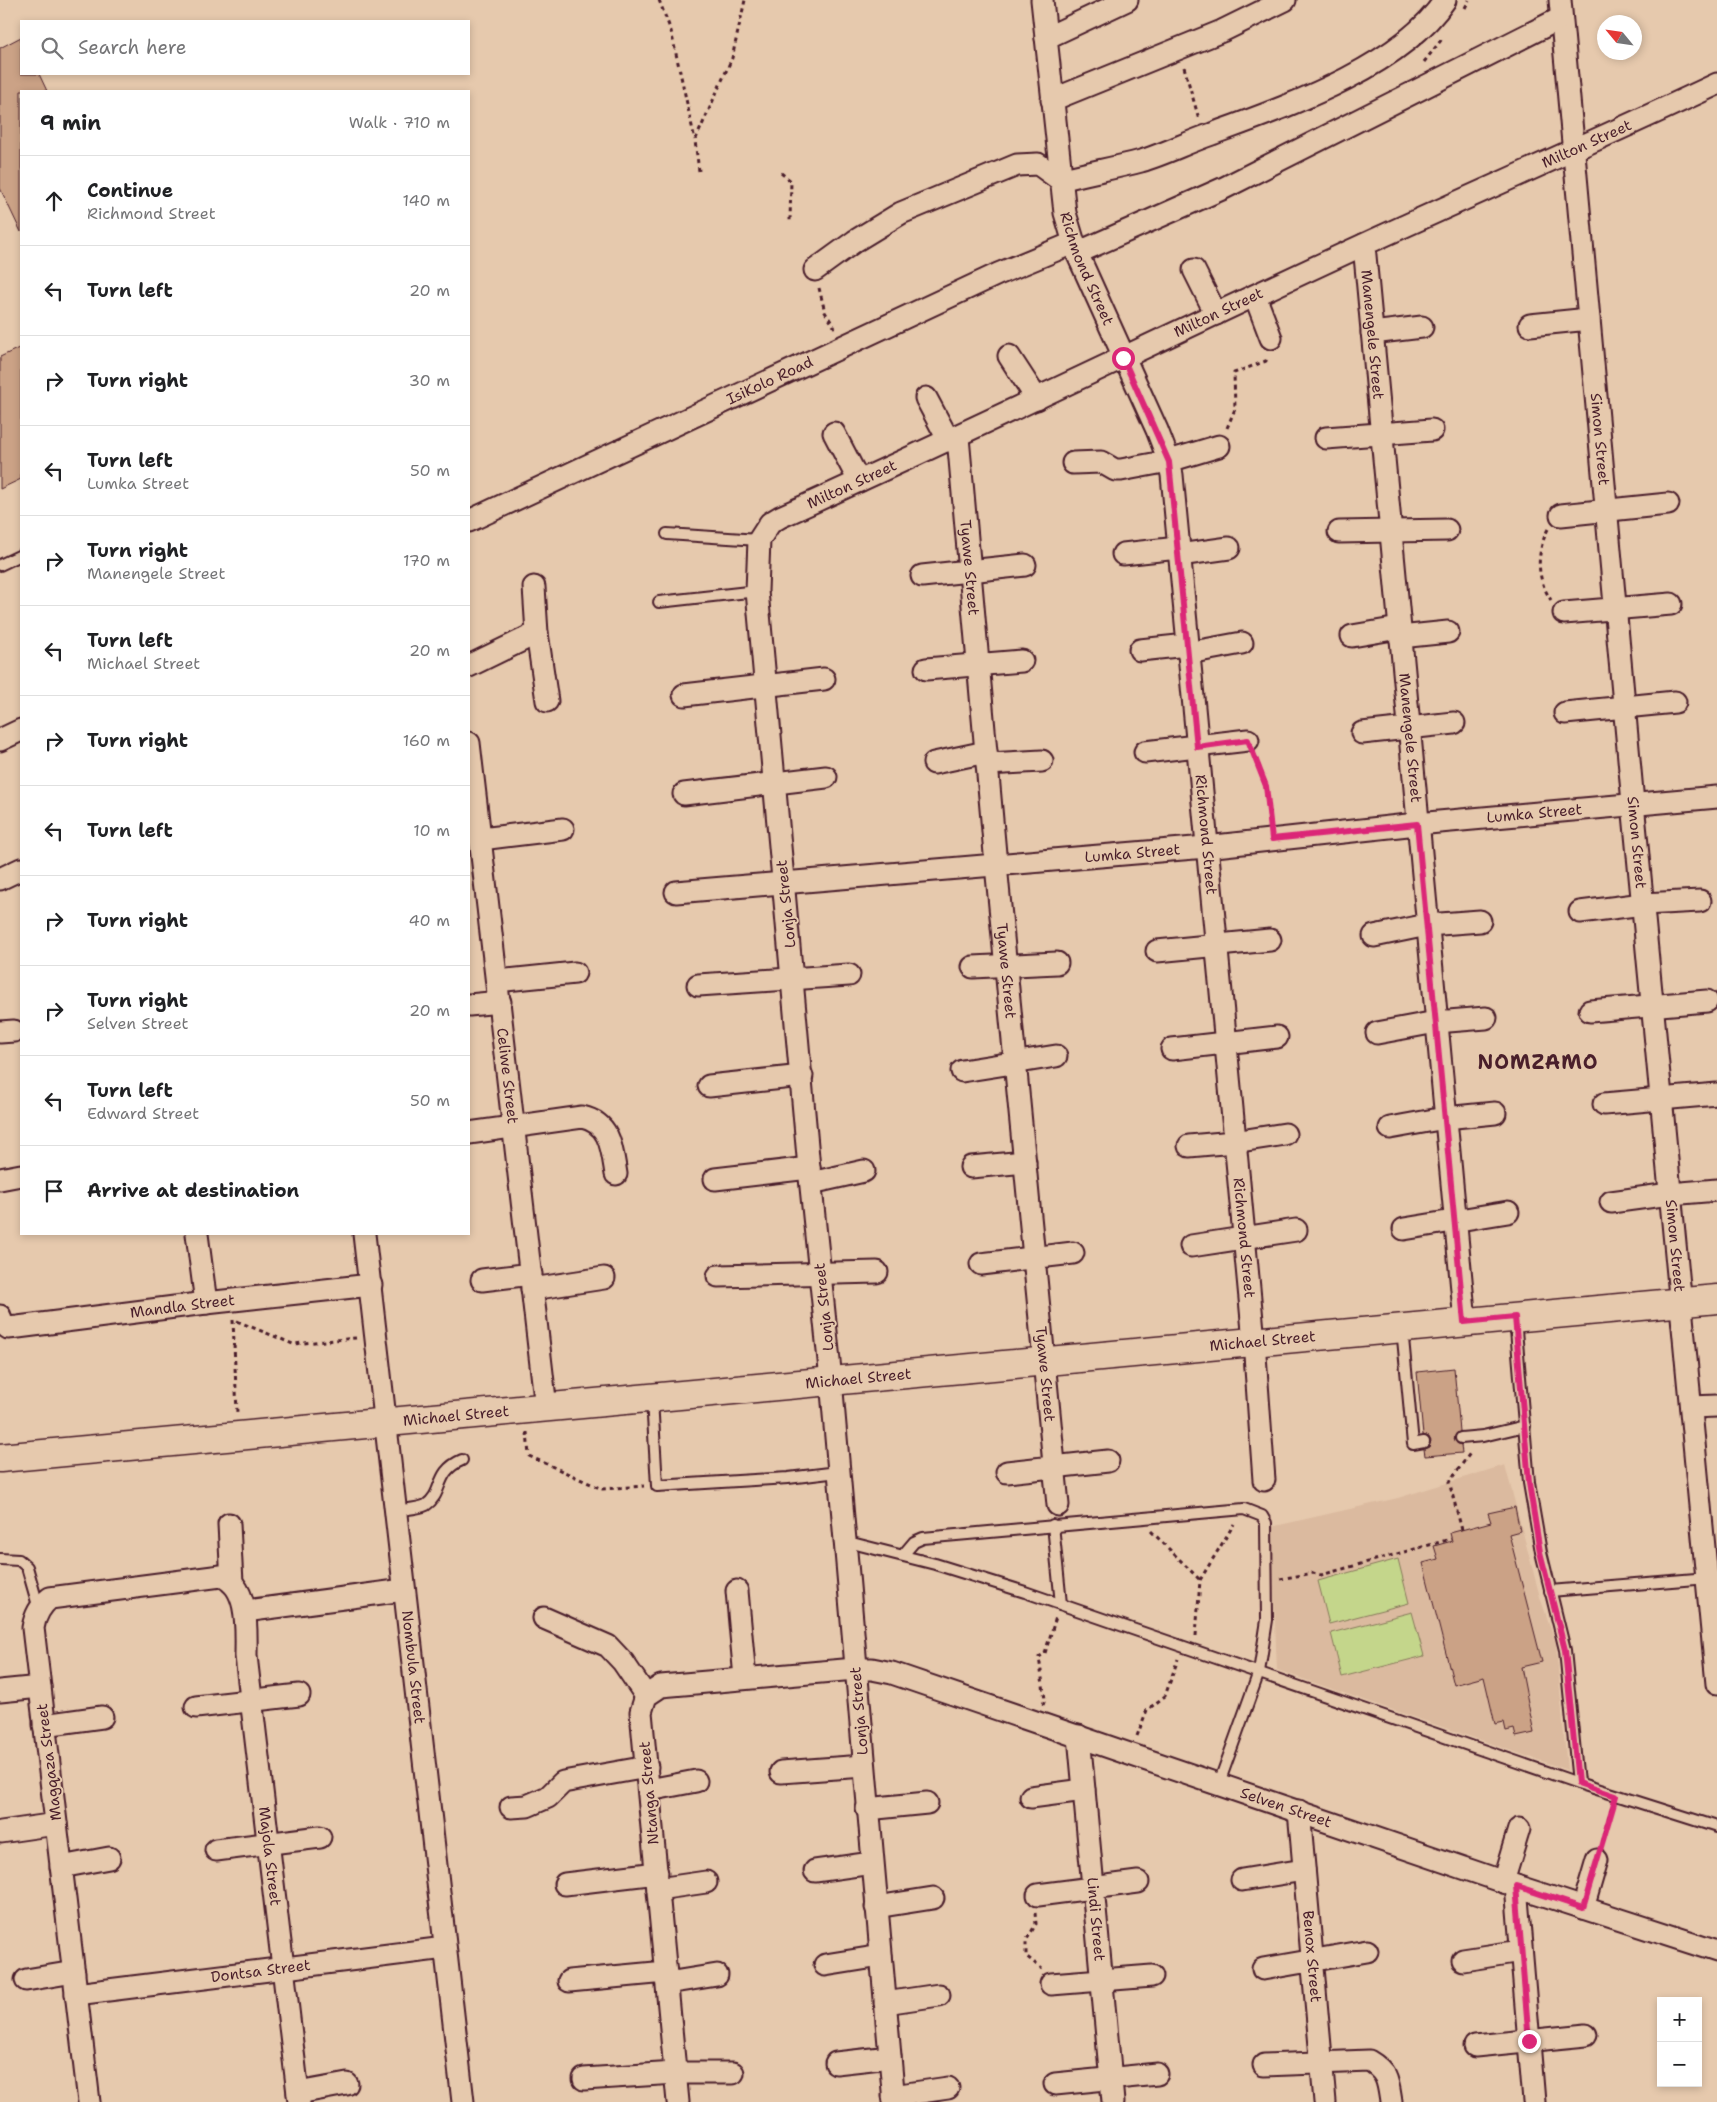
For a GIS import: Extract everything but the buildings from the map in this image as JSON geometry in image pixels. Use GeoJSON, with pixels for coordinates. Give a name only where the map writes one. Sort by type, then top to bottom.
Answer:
{"type":"FeatureCollection","features":[{"type":"Feature","properties":{"kind":"street","name":"Richmond Street"},"geometry":{"type":"LineString","coordinates":[[1042,0],[1061,200],[1075,248],[1169,462],[1254,1341],[1264,1480]]}},
{"type":"Feature","properties":{"kind":"street"},"geometry":{"type":"LineString","coordinates":[[1046,38],[1127,0]]}},
{"type":"Feature","properties":{"kind":"street"},"geometry":{"type":"LineString","coordinates":[[1052,100],[1178,49],[1285,0]]}},
{"type":"Feature","properties":{"kind":"street"},"geometry":{"type":"LineString","coordinates":[[815,270],[855,241],[901,213],[1017,165],[1038,164],[1060,180],[1143,160],[1297,102],[1349,78],[1408,38],[1445,0]]}},
{"type":"Feature","properties":{"kind":"street","name":"IsiKolo Road"},"geometry":{"type":"LineString","coordinates":[[470,521],[998,274],[1075,248],[1224,188],[1424,88],[1560,9]]}},
{"type":"Feature","properties":{"kind":"street","name":"Simon Street"},"geometry":{"type":"LineString","coordinates":[[1560,9],[1691,1407],[1709,1502],[1708,1578],[1713,1603],[1717,1684]]}},
{"type":"Feature","properties":{"kind":"street","name":"Milton Street"},"geometry":{"type":"LineString","coordinates":[[759,540],[770,523],[780,517],[953,439],[1364,245],[1574,151],[1717,84]]}},
{"type":"Feature","properties":{"kind":"street","name":"Manengele Street"},"geometry":{"type":"LineString","coordinates":[[1364,245],[1464,1322]]}},
{"type":"Feature","properties":{"kind":"street"},"geometry":{"type":"LineString","coordinates":[[1194,270],[1216,314]]}},
{"type":"Feature","properties":{"kind":"street"},"geometry":{"type":"LineString","coordinates":[[1255,296],[1271,338]]}},
{"type":"Feature","properties":{"kind":"street"},"geometry":{"type":"LineString","coordinates":[[1530,325],[1589,319]]}},
{"type":"Feature","properties":{"kind":"street"},"geometry":{"type":"LineString","coordinates":[[1372,333],[1422,327]]}},
{"type":"Feature","properties":{"kind":"street"},"geometry":{"type":"LineString","coordinates":[[1009,356],[1037,399]]}},
{"type":"Feature","properties":{"kind":"street"},"geometry":{"type":"LineString","coordinates":[[926,398],[953,439]]}},
{"type":"Feature","properties":{"kind":"street"},"geometry":{"type":"LineString","coordinates":[[1326,438],[1432,430]]}},
{"type":"Feature","properties":{"kind":"street"},"geometry":{"type":"LineString","coordinates":[[834,433],[858,481]]}},
{"type":"Feature","properties":{"kind":"street","name":"Tyawe Street"},"geometry":{"type":"LineString","coordinates":[[953,439],[970,572],[996,865],[1054,1466],[1055,1515]]}},
{"type":"Feature","properties":{"kind":"street"},"geometry":{"type":"LineString","coordinates":[[1073,463],[1101,462],[1114,470],[1169,462],[1219,446]]}},
{"type":"Feature","properties":{"kind":"street"},"geometry":{"type":"LineString","coordinates":[[1561,515],[1668,504]]}},
{"type":"Feature","properties":{"kind":"street"},"geometry":{"type":"LineString","coordinates":[[1339,532],[1447,530]]}},
{"type":"Feature","properties":{"kind":"street"},"geometry":{"type":"LineString","coordinates":[[757,582],[759,540]]}},
{"type":"Feature","properties":{"kind":"street"},"geometry":{"type":"LineString","coordinates":[[1123,554],[1229,548]]}},
{"type":"Feature","properties":{"kind":"street"},"geometry":{"type":"LineString","coordinates":[[922,576],[1025,565]]}},
{"type":"Feature","properties":{"kind":"street","name":"Lonja Street"},"geometry":{"type":"LineString","coordinates":[[757,582],[810,1175],[831,1380],[894,2099]]}},
{"type":"Feature","properties":{"kind":"street"},"geometry":{"type":"LineString","coordinates":[[534,587],[537,633],[547,701]]}},
{"type":"Feature","properties":{"kind":"street"},"geometry":{"type":"LineString","coordinates":[[1564,613],[1615,607],[1671,604]]}},
{"type":"Feature","properties":{"kind":"street"},"geometry":{"type":"LineString","coordinates":[[1352,636],[1399,632],[1448,632]]}},
{"type":"Feature","properties":{"kind":"street"},"geometry":{"type":"LineString","coordinates":[[470,666],[537,633]]}},
{"type":"Feature","properties":{"kind":"street"},"geometry":{"type":"LineString","coordinates":[[1140,650],[1188,649],[1242,643]]}},
{"type":"Feature","properties":{"kind":"street"},"geometry":{"type":"LineString","coordinates":[[926,669],[1022,661]]}},
{"type":"Feature","properties":{"kind":"street"},"geometry":{"type":"LineString","coordinates":[[684,695],[824,679]]}},
{"type":"Feature","properties":{"kind":"street"},"geometry":{"type":"LineString","coordinates":[[1565,713],[1675,702]]}},
{"type":"Feature","properties":{"kind":"street"},"geometry":{"type":"LineString","coordinates":[[1362,733],[1454,724]]}},
{"type":"Feature","properties":{"kind":"street"},"geometry":{"type":"LineString","coordinates":[[0,740],[20,730]]}},
{"type":"Feature","properties":{"kind":"street"},"geometry":{"type":"LineString","coordinates":[[1144,752],[1248,740]]}},
{"type":"Feature","properties":{"kind":"street","name":"Celiwe Street"},"geometry":{"type":"LineString","coordinates":[[470,756],[472,783],[481,839],[477,882],[500,1002],[532,1282],[535,1409]]}},
{"type":"Feature","properties":{"kind":"street"},"geometry":{"type":"LineString","coordinates":[[934,763],[986,758],[1042,761]]}},
{"type":"Feature","properties":{"kind":"street"},"geometry":{"type":"LineString","coordinates":[[684,794],[826,777]]}},
{"type":"Feature","properties":{"kind":"street","name":"Lumka Street"},"geometry":{"type":"LineString","coordinates":[[676,892],[1206,847],[1417,824],[1633,803],[1717,797]]}},
{"type":"Feature","properties":{"kind":"street"},"geometry":{"type":"LineString","coordinates":[[481,839],[563,829]]}},
{"type":"Feature","properties":{"kind":"street"},"geometry":{"type":"LineString","coordinates":[[0,879],[20,870]]}},
{"type":"Feature","properties":{"kind":"street"},"geometry":{"type":"LineString","coordinates":[[1580,912],[1643,904],[1700,901]]}},
{"type":"Feature","properties":{"kind":"street"},"geometry":{"type":"LineString","coordinates":[[1374,936],[1426,925],[1480,921]]}},
{"type":"Feature","properties":{"kind":"street"},"geometry":{"type":"LineString","coordinates":[[1157,951],[1270,940]]}},
{"type":"Feature","properties":{"kind":"street"},"geometry":{"type":"LineString","coordinates":[[973,967],[1057,963]]}},
{"type":"Feature","properties":{"kind":"street"},"geometry":{"type":"LineString","coordinates":[[497,981],[575,974]]}},
{"type":"Feature","properties":{"kind":"street"},"geometry":{"type":"LineString","coordinates":[[698,985],[849,975]]}},
{"type":"Feature","properties":{"kind":"street"},"geometry":{"type":"LineString","coordinates":[[1590,1010],[1708,1001]]}},
{"type":"Feature","properties":{"kind":"street"},"geometry":{"type":"LineString","coordinates":[[470,1005],[500,1002]]}},
{"type":"Feature","properties":{"kind":"street"},"geometry":{"type":"LineString","coordinates":[[1377,1034],[1436,1022],[1486,1018]]}},
{"type":"Feature","properties":{"kind":"street"},"geometry":{"type":"LineString","coordinates":[[1172,1049],[1277,1036]]}},
{"type":"Feature","properties":{"kind":"street"},"geometry":{"type":"LineString","coordinates":[[962,1071],[1056,1056]]}},
{"type":"Feature","properties":{"kind":"street"},"geometry":{"type":"LineString","coordinates":[[709,1086],[802,1076]]}},
{"type":"Feature","properties":{"kind":"street"},"geometry":{"type":"LineString","coordinates":[[1604,1104],[1717,1094]]}},
{"type":"Feature","properties":{"kind":"street"},"geometry":{"type":"LineString","coordinates":[[1390,1128],[1445,1118],[1496,1113]]}},
{"type":"Feature","properties":{"kind":"street"},"geometry":{"type":"LineString","coordinates":[[470,1132],[582,1117],[596,1122],[603,1128],[611,1141],[616,1174]]}},
{"type":"Feature","properties":{"kind":"street"},"geometry":{"type":"LineString","coordinates":[[1189,1146],[1234,1142],[1285,1134]]}},
{"type":"Feature","properties":{"kind":"street"},"geometry":{"type":"LineString","coordinates":[[971,1167],[1024,1162]]}},
{"type":"Feature","properties":{"kind":"street"},"geometry":{"type":"LineString","coordinates":[[715,1180],[864,1171]]}},
{"type":"Feature","properties":{"kind":"street"},"geometry":{"type":"LineString","coordinates":[[0,1179],[20,1175]]}},
{"type":"Feature","properties":{"kind":"street"},"geometry":{"type":"LineString","coordinates":[[1611,1202],[1717,1190]]}},
{"type":"Feature","properties":{"kind":"street"},"geometry":{"type":"LineString","coordinates":[[1404,1229],[1508,1212]]}},
{"type":"Feature","properties":{"kind":"street"},"geometry":{"type":"LineString","coordinates":[[1191,1246],[1244,1240],[1296,1230]]}},
{"type":"Feature","properties":{"kind":"street"},"geometry":{"type":"LineString","coordinates":[[197,1235],[206,1303]]}},
{"type":"Feature","properties":{"kind":"street","name":"Nombula Street"},"geometry":{"type":"LineString","coordinates":[[364,1235],[377,1336],[384,1423],[463,2102]]}},
{"type":"Feature","properties":{"kind":"street"},"geometry":{"type":"LineString","coordinates":[[981,1264],[1073,1252]]}},
{"type":"Feature","properties":{"kind":"street"},"geometry":{"type":"LineString","coordinates":[[718,1276],[877,1272]]}},
{"type":"Feature","properties":{"kind":"street"},"geometry":{"type":"LineString","coordinates":[[482,1280],[532,1282],[604,1278]]}},
{"type":"Feature","properties":{"kind":"street","name":"Mandla Street"},"geometry":{"type":"LineString","coordinates":[[2,1324],[371,1285]]}},
{"type":"Feature","properties":{"kind":"street","name":"Michael Street"},"geometry":{"type":"LineString","coordinates":[[0,1458],[1717,1298]]}},
{"type":"Feature","properties":{"kind":"street"},"geometry":{"type":"LineString","coordinates":[[1691,1407],[1717,1406]]}},
{"type":"Feature","properties":{"kind":"street"},"geometry":{"type":"LineString","coordinates":[[1007,1472],[1108,1461]]}},
{"type":"Feature","properties":{"kind":"street"},"geometry":{"type":"LineString","coordinates":[[39,1609],[50,1598],[226,1580],[229,1524]]}},
{"type":"Feature","properties":{"kind":"street","name":"Majola Street"},"geometry":{"type":"LineString","coordinates":[[226,1580],[246,1611],[246,1656],[298,2098]]}},
{"type":"Feature","properties":{"kind":"street"},"geometry":{"type":"LineString","coordinates":[[246,1611],[404,1590]]}},
{"type":"Feature","properties":{"kind":"street"},"geometry":{"type":"LineString","coordinates":[[737,1591],[745,1678]]}},
{"type":"Feature","properties":{"kind":"street","name":"Magqaza Street"},"geometry":{"type":"LineString","coordinates":[[39,1609],[33,1628],[89,2102]]}},
{"type":"Feature","properties":{"kind":"street"},"geometry":{"type":"LineString","coordinates":[[544,1618],[608,1646],[646,1696],[661,1686],[855,1669]]}},
{"type":"Feature","properties":{"kind":"street","name":"Selven Street"},"geometry":{"type":"LineString","coordinates":[[855,1669],[872,1669],[892,1673],[1219,1783],[1509,1884],[1717,1951]]}},
{"type":"Feature","properties":{"kind":"street"},"geometry":{"type":"LineString","coordinates":[[0,1691],[40,1687]]}},
{"type":"Feature","properties":{"kind":"street"},"geometry":{"type":"LineString","coordinates":[[196,1707],[299,1695]]}},
{"type":"Feature","properties":{"kind":"street","name":"Ntanga Street"},"geometry":{"type":"LineString","coordinates":[[646,1696],[642,1712],[678,2102]]}},
{"type":"Feature","properties":{"kind":"street"},"geometry":{"type":"LineString","coordinates":[[44,1725],[102,1717]]}},
{"type":"Feature","properties":{"kind":"street","name":"Lindi Street"},"geometry":{"type":"LineString","coordinates":[[1079,1736],[1113,2102]]}},
{"type":"Feature","properties":{"kind":"street"},"geometry":{"type":"LineString","coordinates":[[781,1772],[864,1766]]}},
{"type":"Feature","properties":{"kind":"street"},"geometry":{"type":"LineString","coordinates":[[511,1807],[527,1806],[548,1797],[563,1782],[647,1767]]}},
{"type":"Feature","properties":{"kind":"street"},"geometry":{"type":"LineString","coordinates":[[649,1790],[696,1781]]}},
{"type":"Feature","properties":{"kind":"street"},"geometry":{"type":"LineString","coordinates":[[1031,1797],[1084,1790]]}},
{"type":"Feature","properties":{"kind":"street"},"geometry":{"type":"LineString","coordinates":[[868,1809],[926,1803]]}},
{"type":"Feature","properties":{"kind":"street","name":"Benox Street"},"geometry":{"type":"LineString","coordinates":[[1299,1811],[1325,2102]]}},
{"type":"Feature","properties":{"kind":"street"},"geometry":{"type":"LineString","coordinates":[[1,1832],[56,1824]]}},
{"type":"Feature","properties":{"kind":"street"},"geometry":{"type":"LineString","coordinates":[[1519,1829],[1509,1884],[1521,1951],[1534,2102]]}},
{"type":"Feature","properties":{"kind":"street"},"geometry":{"type":"LineString","coordinates":[[216,1850],[320,1837]]}},
{"type":"Feature","properties":{"kind":"street"},"geometry":{"type":"LineString","coordinates":[[62,1867],[109,1858]]}},
{"type":"Feature","properties":{"kind":"street"},"geometry":{"type":"LineString","coordinates":[[1583,1908],[1597,1860]]}},
{"type":"Feature","properties":{"kind":"street"},"geometry":{"type":"LineString","coordinates":[[814,1871],[872,1863]]}},
{"type":"Feature","properties":{"kind":"street"},"geometry":{"type":"LineString","coordinates":[[1242,1880],[1304,1870]]}},
{"type":"Feature","properties":{"kind":"street"},"geometry":{"type":"LineString","coordinates":[[565,1884],[658,1881],[706,1882]]}},
{"type":"Feature","properties":{"kind":"street"},"geometry":{"type":"LineString","coordinates":[[1038,1894],[1138,1882]]}},
{"type":"Feature","properties":{"kind":"street"},"geometry":{"type":"LineString","coordinates":[[876,1907],[933,1898]]}},
{"type":"Feature","properties":{"kind":"street","name":"Dontsa Street"},"geometry":{"type":"LineString","coordinates":[[76,1994],[445,1948]]}},
{"type":"Feature","properties":{"kind":"street"},"geometry":{"type":"LineString","coordinates":[[1263,1969],[1367,1951]]}},
{"type":"Feature","properties":{"kind":"street"},"geometry":{"type":"LineString","coordinates":[[1463,1960],[1521,1951]]}},
{"type":"Feature","properties":{"kind":"street"},"geometry":{"type":"LineString","coordinates":[[825,1965],[881,1956]]}},
{"type":"Feature","properties":{"kind":"street"},"geometry":{"type":"LineString","coordinates":[[26,1980],[74,1972]]}},
{"type":"Feature","properties":{"kind":"street"},"geometry":{"type":"LineString","coordinates":[[569,1980],[717,1975]]}},
{"type":"Feature","properties":{"kind":"street"},"geometry":{"type":"LineString","coordinates":[[1052,1984],[1152,1976]]}},
{"type":"Feature","properties":{"kind":"street"},"geometry":{"type":"LineString","coordinates":[[885,2003],[939,1996]]}},
{"type":"Feature","properties":{"kind":"street"},"geometry":{"type":"LineString","coordinates":[[1475,2046],[1586,2035]]}},
{"type":"Feature","properties":{"kind":"street"},"geometry":{"type":"LineString","coordinates":[[836,2063],[890,2057]]}},
{"type":"Feature","properties":{"kind":"street"},"geometry":{"type":"LineString","coordinates":[[1264,2065],[1369,2061],[1380,2067],[1387,2079],[1391,2102]]}},
{"type":"Feature","properties":{"kind":"street"},"geometry":{"type":"LineString","coordinates":[[584,2079],[675,2072],[733,2073]]}},
{"type":"Feature","properties":{"kind":"street"},"geometry":{"type":"LineString","coordinates":[[1055,2084],[1157,2074]]}},
{"type":"Feature","properties":{"kind":"street"},"geometry":{"type":"LineString","coordinates":[[298,2098],[347,2084]]}},
{"type":"Feature","properties":{"kind":"street"},"geometry":{"type":"LineString","coordinates":[[894,2099],[948,2088]]}},
{"type":"Feature","properties":{"kind":"lane"},"geometry":{"type":"LineString","coordinates":[[667,534],[759,540]]}},
{"type":"Feature","properties":{"kind":"lane"},"geometry":{"type":"LineString","coordinates":[[0,565],[20,555]]}},
{"type":"Feature","properties":{"kind":"lane"},"geometry":{"type":"LineString","coordinates":[[659,602],[757,582]]}},
{"type":"Feature","properties":{"kind":"lane"},"geometry":{"type":"LineString","coordinates":[[1515,1317],[1529,1483],[1540,1552],[1565,1650],[1578,1783]]}},
{"type":"Feature","properties":{"kind":"lane"},"geometry":{"type":"LineString","coordinates":[[1402,1327],[1418,1443]]}},
{"type":"Feature","properties":{"kind":"lane"},"geometry":{"type":"LineString","coordinates":[[652,1398],[657,1486],[788,1478],[838,1472]]}},
{"type":"Feature","properties":{"kind":"lane"},"geometry":{"type":"LineString","coordinates":[[1461,1438],[1483,1436],[1525,1426]]}},
{"type":"Feature","properties":{"kind":"lane"},"geometry":{"type":"LineString","coordinates":[[395,1510],[426,1505],[432,1498],[447,1468],[462,1460]]}},
{"type":"Feature","properties":{"kind":"lane"},"geometry":{"type":"LineString","coordinates":[[904,1555],[914,1542],[923,1538],[1055,1515],[1137,1518],[1244,1509],[1262,1516],[1266,1523],[1268,1620],[1259,1672],[1219,1783]]}},
{"type":"Feature","properties":{"kind":"lane"},"geometry":{"type":"LineString","coordinates":[[1055,1515],[1061,1604]]}},
{"type":"Feature","properties":{"kind":"lane"},"geometry":{"type":"LineString","coordinates":[[844,1541],[904,1555],[1061,1604],[1616,1796],[1717,1827]]}},
{"type":"Feature","properties":{"kind":"lane"},"geometry":{"type":"LineString","coordinates":[[0,1559],[19,1560],[27,1567],[39,1609]]}},
{"type":"Feature","properties":{"kind":"lane"},"geometry":{"type":"LineString","coordinates":[[1550,1591],[1708,1578]]}},
{"type":"Feature","properties":{"kind":"path"},"geometry":{"type":"LineString","coordinates":[[659,0],[671,31],[695,141],[699,172]]}},
{"type":"Feature","properties":{"kind":"path"},"geometry":{"type":"LineString","coordinates":[[695,141],[732,58],[745,0]]}},
{"type":"Feature","properties":{"kind":"path"},"geometry":{"type":"LineString","coordinates":[[1408,38],[1424,62],[1424,88]]}},
{"type":"Feature","properties":{"kind":"path"},"geometry":{"type":"LineString","coordinates":[[1178,49],[1204,136]]}},
{"type":"Feature","properties":{"kind":"path"},"geometry":{"type":"LineString","coordinates":[[781,173],[791,181],[790,220]]}},
{"type":"Feature","properties":{"kind":"path"},"geometry":{"type":"LineString","coordinates":[[815,270],[825,312],[846,345]]}},
{"type":"Feature","properties":{"kind":"path"},"geometry":{"type":"LineString","coordinates":[[1219,446],[1235,409],[1234,373],[1266,361],[1271,338]]}},
{"type":"Feature","properties":{"kind":"path"},"geometry":{"type":"LineString","coordinates":[[1561,515],[1550,525],[1543,539],[1539,557],[1541,581],[1544,589],[1554,605],[1564,613]]}},
{"type":"Feature","properties":{"kind":"path"},"geometry":{"type":"LineString","coordinates":[[1248,740],[1266,786],[1272,839]]}},
{"type":"Feature","properties":{"kind":"path"},"geometry":{"type":"LineString","coordinates":[[206,1303],[234,1320],[293,1344],[377,1336]]}},
{"type":"Feature","properties":{"kind":"path"},"geometry":{"type":"LineString","coordinates":[[234,1320],[238,1436]]}},
{"type":"Feature","properties":{"kind":"path"},"geometry":{"type":"LineString","coordinates":[[535,1409],[529,1456],[602,1489],[657,1486]]}},
{"type":"Feature","properties":{"kind":"path"},"geometry":{"type":"LineString","coordinates":[[1462,1530],[1449,1482],[1483,1436]]}},
{"type":"Feature","properties":{"kind":"path"},"geometry":{"type":"LineString","coordinates":[[1195,1649],[1200,1580],[1244,1509]]}},
{"type":"Feature","properties":{"kind":"path"},"geometry":{"type":"LineString","coordinates":[[1137,1518],[1200,1580]]}},
{"type":"Feature","properties":{"kind":"path"},"geometry":{"type":"LineString","coordinates":[[1267,1582],[1313,1573],[1321,1575],[1451,1539]]}},
{"type":"Feature","properties":{"kind":"path"},"geometry":{"type":"LineString","coordinates":[[1038,1722],[1045,1699],[1039,1657],[1045,1653],[1061,1604]]}},
{"type":"Feature","properties":{"kind":"path"},"geometry":{"type":"LineString","coordinates":[[1130,1753],[1147,1710],[1165,1696],[1183,1645]]}},
{"type":"Feature","properties":{"kind":"path"},"geometry":{"type":"LineString","coordinates":[[1597,1860],[1616,1796]]}},
{"type":"Feature","properties":{"kind":"path"},"geometry":{"type":"LineString","coordinates":[[1038,1894],[1035,1898],[1036,1924],[1026,1941],[1026,1956],[1042,1970],[1052,1984]]}},
{"type":"Feature","properties":{"kind":"shaded area"},"geometry":{"type":"Polygon","coordinates":[[[1505,1465],[1540,1597],[1556,1644],[1567,1770],[1277,1670],[1271,1527],[1398,1498],[1505,1465]]]}},
{"type":"Feature","properties":{"kind":"green space"},"geometry":{"type":"Polygon","coordinates":[[[1398,1559],[1409,1603],[1329,1624],[1318,1581],[1398,1559]]]}},
{"type":"Feature","properties":{"kind":"green space"},"geometry":{"type":"Polygon","coordinates":[[[1412,1612],[1424,1656],[1342,1677],[1331,1633],[1412,1612]]]}},
{"type":"Feature","properties":{"kind":"district","name":"NOMZAMO"},"geometry":{"type":"Point","coordinates":[1538,1062]}},
{"type":"Feature","properties":{"kind":"route"},"geometry":{"type":"LineString","coordinates":[[1123,358],[1157,430],[1172,475],[1197,747],[1248,740],[1266,786],[1272,839],[1417,824],[1464,1322],[1515,1317],[1529,1483],[1540,1552],[1565,1650],[1578,1783],[1616,1796],[1583,1908],[1516,1886],[1529,2041]]}}]}
